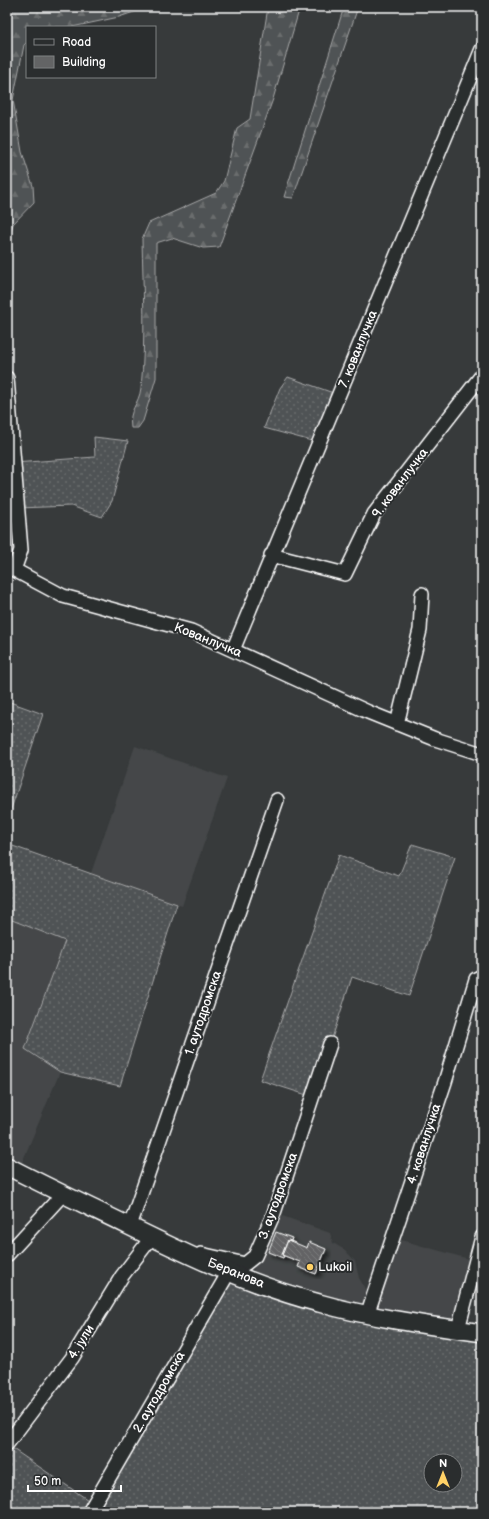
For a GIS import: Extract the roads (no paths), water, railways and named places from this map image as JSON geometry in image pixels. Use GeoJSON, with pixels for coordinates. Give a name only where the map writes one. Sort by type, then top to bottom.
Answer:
{"type":"FeatureCollection","features":[{"type":"Feature","properties":{"kind":"main road","name":"Беранова"},"geometry":{"type":"LineString","coordinates":[[7,1166],[158,1241],[229,1272],[317,1303],[368,1314],[482,1333]]}},
{"type":"Feature","properties":{"kind":"street","name":"7. кованлучка"},"geometry":{"type":"LineString","coordinates":[[233,650],[482,49]]}},
{"type":"Feature","properties":{"kind":"street","name":"9. кованлучка"},"geometry":{"type":"LineString","coordinates":[[272,555],[345,574],[374,514],[482,375]]}},
{"type":"Feature","properties":{"kind":"street","name":"Кованлучка"},"geometry":{"type":"LineString","coordinates":[[7,378],[21,550],[10,568],[63,596],[191,631],[397,724],[435,739],[482,754]]}},
{"type":"Feature","properties":{"kind":"street"},"geometry":{"type":"LineString","coordinates":[[397,724],[420,630],[422,594]]}},
{"type":"Feature","properties":{"kind":"street","name":"1. аутодромска"},"geometry":{"type":"LineString","coordinates":[[130,1226],[277,800]]}},
{"type":"Feature","properties":{"kind":"street","name":"4. кованлучка"},"geometry":{"type":"LineString","coordinates":[[368,1314],[445,1082],[476,979],[482,976]]}},
{"type":"Feature","properties":{"kind":"street","name":"3. аутодромска"},"geometry":{"type":"LineString","coordinates":[[158,1241],[245,1264],[255,1256],[274,1213],[330,1044]]}},
{"type":"Feature","properties":{"kind":"street"},"geometry":{"type":"LineString","coordinates":[[7,1255],[63,1194]]}},
{"type":"Feature","properties":{"kind":"street"},"geometry":{"type":"LineString","coordinates":[[458,1329],[482,1237]]}},
{"type":"Feature","properties":{"kind":"street","name":"4. јули"},"geometry":{"type":"LineString","coordinates":[[7,1444],[72,1358],[122,1276],[158,1241]]}},
{"type":"Feature","properties":{"kind":"street","name":"2. аутодромска"},"geometry":{"type":"LineString","coordinates":[[89,1512],[229,1272]]}},
{"type":"Feature","properties":{"kind":"place","name":"Lukoil"},"geometry":{"type":"Point","coordinates":[310,1267]}}]}
